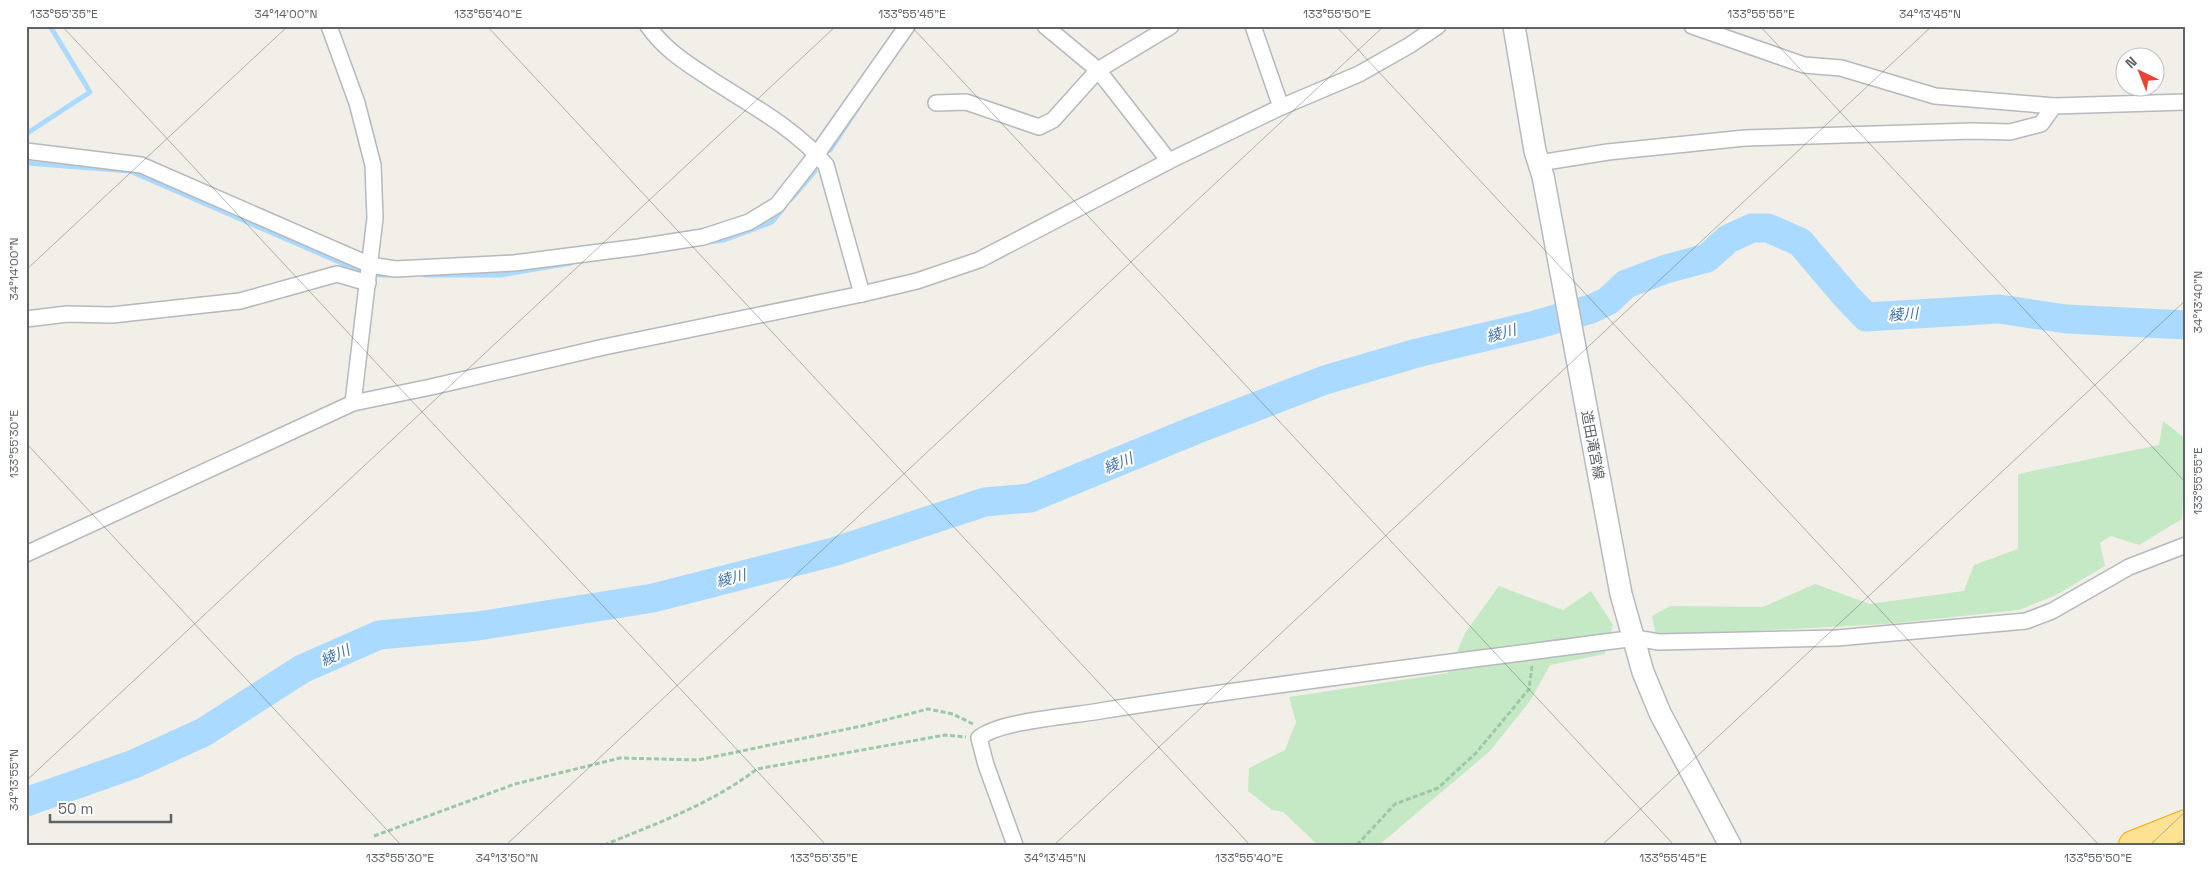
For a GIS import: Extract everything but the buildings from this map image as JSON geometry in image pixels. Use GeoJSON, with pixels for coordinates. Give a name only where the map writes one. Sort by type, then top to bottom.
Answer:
{"type":"FeatureCollection","features":[{"type":"Feature","properties":{"kind":"highway"},"geometry":{"type":"LineString","coordinates":[[2133,845],[2186,824]]}},
{"type":"Feature","properties":{"kind":"main road","name":"造田滝宮線"},"geometry":{"type":"LineString","coordinates":[[1514,26],[1621,594],[1635,638],[1643,672],[1660,713],[1730,845]]}},
{"type":"Feature","properties":{"kind":"street"},"geometry":{"type":"LineString","coordinates":[[329,26],[357,103],[373,165],[375,218],[353,403]]}},
{"type":"Feature","properties":{"kind":"street"},"geometry":{"type":"LineString","coordinates":[[648,26],[655,37],[678,59],[793,133],[817,154],[826,165],[862,294]]}},
{"type":"Feature","properties":{"kind":"street"},"geometry":{"type":"LineString","coordinates":[[26,151],[141,165],[370,265],[395,269],[514,263],[703,237],[749,222],[777,205],[817,154],[907,26]]}},
{"type":"Feature","properties":{"kind":"street"},"geometry":{"type":"LineString","coordinates":[[1045,26],[1098,70],[1169,161]]}},
{"type":"Feature","properties":{"kind":"street"},"geometry":{"type":"LineString","coordinates":[[936,102],[966,102],[1038,127],[1053,120],[1098,70],[1171,26]]}},
{"type":"Feature","properties":{"kind":"street"},"geometry":{"type":"LineString","coordinates":[[1253,26],[1281,108]]}},
{"type":"Feature","properties":{"kind":"street"},"geometry":{"type":"LineString","coordinates":[[26,554],[353,403],[431,388],[604,347],[862,294],[917,281],[979,260],[1169,161],[1281,108],[1359,74],[1410,45],[1438,26]]}},
{"type":"Feature","properties":{"kind":"street"},"geometry":{"type":"LineString","coordinates":[[1692,26],[1804,65],[1841,68],[1935,96],[2054,106],[2186,102]]}},
{"type":"Feature","properties":{"kind":"street"},"geometry":{"type":"LineString","coordinates":[[1539,163],[1608,152],[1745,138],[2010,132],[2041,124],[2054,106]]}},
{"type":"Feature","properties":{"kind":"street"},"geometry":{"type":"LineString","coordinates":[[26,318],[68,314],[112,315],[240,301],[337,274],[368,283]]}},
{"type":"Feature","properties":{"kind":"street"},"geometry":{"type":"LineString","coordinates":[[1015,845],[986,765],[983,734],[1027,723],[1130,706],[1635,638],[1659,642],[1837,638],[2026,621],[2052,611],[2129,567],[2186,545]]}},
{"type":"Feature","properties":{"kind":"path"},"geometry":{"type":"LineString","coordinates":[[1357,845],[1395,804],[1438,788],[1476,754],[1529,690],[1534,652]]}},
{"type":"Feature","properties":{"kind":"path"},"geometry":{"type":"LineString","coordinates":[[374,836],[515,784],[620,758],[698,760],[862,726],[928,708],[953,714],[983,734]]}},
{"type":"Feature","properties":{"kind":"path"},"geometry":{"type":"LineString","coordinates":[[604,845],[686,812],[734,786],[757,768],[945,735],[983,734]]}},
{"type":"Feature","properties":{"kind":"green space"},"geometry":{"type":"Polygon","coordinates":[[[2163,421],[2186,439],[2182,519],[2139,545],[2111,536],[2100,543],[2105,566],[2056,595],[2019,610],[1887,624],[1656,636],[1652,616],[1670,606],[1763,607],[1815,584],[1870,604],[1964,591],[1974,565],[2018,549],[2018,474],[2159,445],[2163,421]]]}},
{"type":"Feature","properties":{"kind":"green space"},"geometry":{"type":"Polygon","coordinates":[[[1499,586],[1563,610],[1591,591],[1613,625],[1605,654],[1550,665],[1530,701],[1490,751],[1379,845],[1318,845],[1283,812],[1272,810],[1248,791],[1249,768],[1285,750],[1296,722],[1289,697],[1448,673],[1465,633],[1499,586]]]}},
{"type":"Feature","properties":{"kind":"waterway"},"geometry":{"type":"LineString","coordinates":[[26,134],[90,92],[50,26]]}},
{"type":"Feature","properties":{"kind":"waterway"},"geometry":{"type":"LineString","coordinates":[[830,150],[859,106]]}},
{"type":"Feature","properties":{"kind":"waterway"},"geometry":{"type":"LineString","coordinates":[[26,163],[130,171],[360,271]]}},
{"type":"Feature","properties":{"kind":"waterway"},"geometry":{"type":"LineString","coordinates":[[791,199],[815,171]]}},
{"type":"Feature","properties":{"kind":"waterway"},"geometry":{"type":"LineString","coordinates":[[708,242],[724,240],[772,222],[784,207]]}},
{"type":"Feature","properties":{"kind":"waterway","name":"綾川"},"geometry":{"type":"LineString","coordinates":[[26,802],[134,764],[204,732],[302,669],[379,635],[478,626],[653,598],[833,552],[985,502],[1030,498],[1195,430],[1325,380],[1417,353],[1535,325],[1591,309],[1608,301],[1626,284],[1666,269],[1707,258],[1728,239],[1752,228],[1768,228],[1800,242],[1866,317],[1999,309],[2066,319],[2186,325]]}},
{"type":"Feature","properties":{"kind":"waterway"},"geometry":{"type":"LineString","coordinates":[[425,275],[501,275],[571,263]]}},
{"type":"Feature","properties":{"kind":"waterway"},"geometry":{"type":"LineString","coordinates":[[379,275],[389,275]]}}]}
